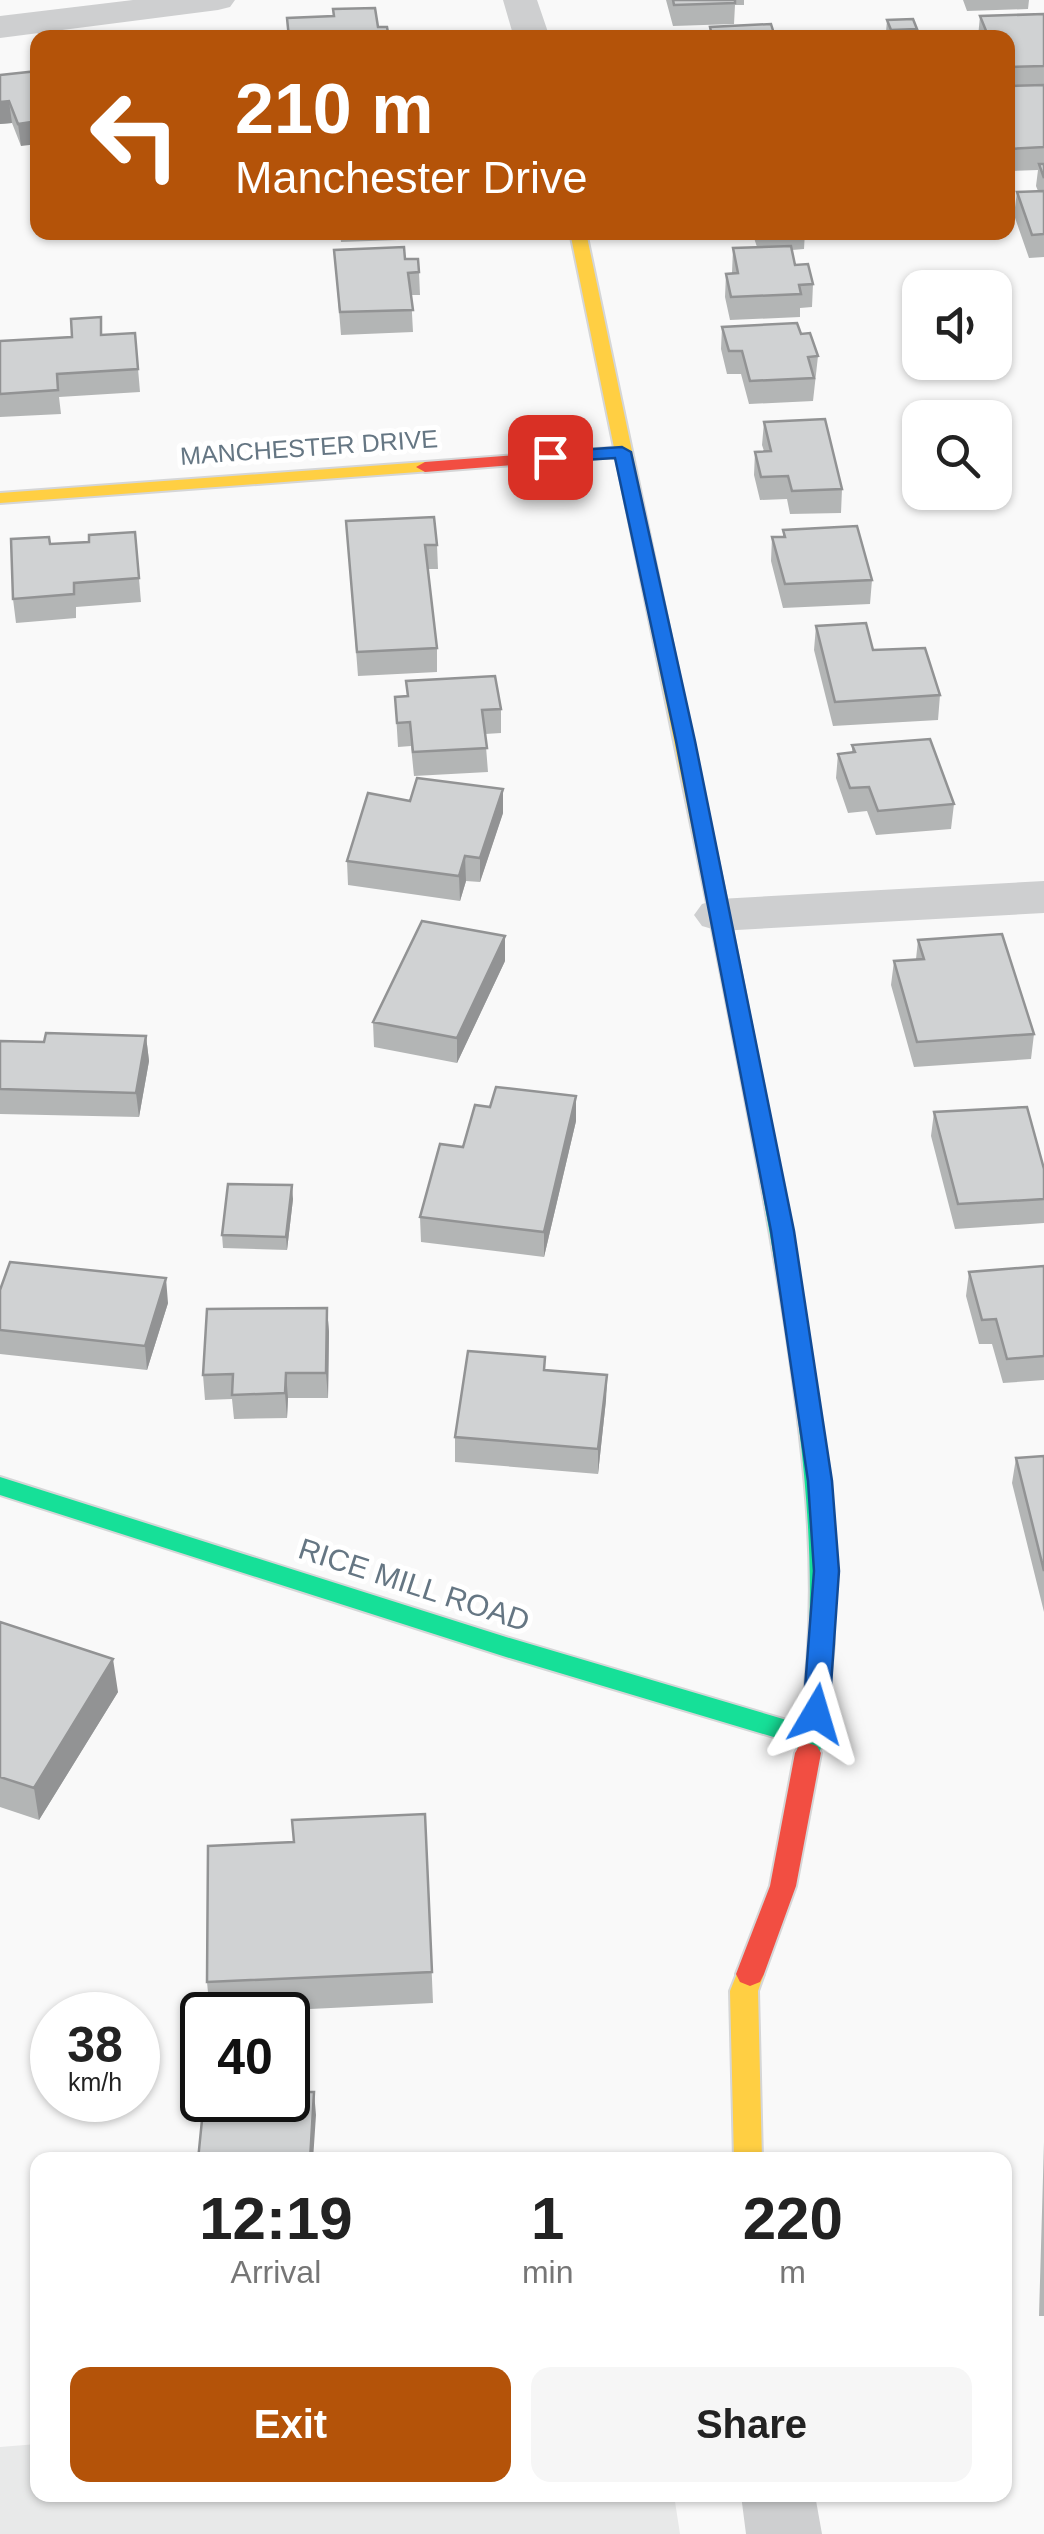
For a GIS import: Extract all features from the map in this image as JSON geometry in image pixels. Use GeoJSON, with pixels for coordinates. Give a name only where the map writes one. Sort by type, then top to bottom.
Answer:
{"type":"FeatureCollection","features":[{"type":"Feature","properties":{"kind":"street"},"geometry":{"type":"LineString","coordinates":[[0,27],[218,0]]}},
{"type":"Feature","properties":{"kind":"street"},"geometry":{"type":"LineString","coordinates":[[520,0],[529,30]]}},
{"type":"Feature","properties":{"kind":"street"},"geometry":{"type":"LineString","coordinates":[[580,240],[686,741],[782,1231],[820,1481],[826,1571],[820,1690],[783,1886],[744,1991],[748,2152]]}},
{"type":"Feature","properties":{"kind":"street","name":"MANCHESTER DRIVE"},"geometry":{"type":"LineString","coordinates":[[0,498],[622,452]]}},
{"type":"Feature","properties":{"kind":"street"},"geometry":{"type":"LineString","coordinates":[[719,915],[1044,897]]}},
{"type":"Feature","properties":{"kind":"street","name":"RICE MILL ROAD"},"geometry":{"type":"LineString","coordinates":[[0,1486],[506,1647],[811,1738]]}},
{"type":"Feature","properties":{"kind":"street"},"geometry":{"type":"LineString","coordinates":[[779,2502],[784,2534]]}},
{"type":"Feature","properties":{"kind":"shaded area"},"geometry":{"type":"Polygon","coordinates":[[[30,2445],[30,2502],[675,2502],[680,2534],[0,2534],[0,2447],[30,2445]]]}},
{"type":"Feature","properties":{"kind":"building"},"geometry":{"type":"Polygon","coordinates":[[[673,0],[735,0],[735,3],[674,5],[673,0]]]}},
{"type":"Feature","properties":{"kind":"building"},"geometry":{"type":"Polygon","coordinates":[[[375,8],[378,27],[388,30],[288,30],[287,18],[334,16],[333,9],[375,8]]]}},
{"type":"Feature","properties":{"kind":"building"},"geometry":{"type":"Polygon","coordinates":[[[1044,14],[1044,66],[1015,67],[1015,30],[986,30],[980,16],[1044,14]]]}},
{"type":"Feature","properties":{"kind":"building"},"geometry":{"type":"Polygon","coordinates":[[[913,19],[917,29],[891,30],[887,20],[913,19]]]}},
{"type":"Feature","properties":{"kind":"building"},"geometry":{"type":"Polygon","coordinates":[[[771,24],[773,30],[711,30],[710,27],[771,24]]]}},
{"type":"Feature","properties":{"kind":"building"},"geometry":{"type":"Polygon","coordinates":[[[30,72],[30,122],[18,124],[9,101],[0,102],[0,75],[30,72]]]}},
{"type":"Feature","properties":{"kind":"building"},"geometry":{"type":"Polygon","coordinates":[[[1044,85],[1044,147],[1015,149],[1015,86],[1044,85]]]}},
{"type":"Feature","properties":{"kind":"building"},"geometry":{"type":"Polygon","coordinates":[[[1044,191],[1044,234],[1032,235],[1017,192],[1044,191]]]}},
{"type":"Feature","properties":{"kind":"building"},"geometry":{"type":"Polygon","coordinates":[[[791,246],[795,265],[808,264],[813,284],[799,285],[801,294],[731,297],[726,274],[738,273],[733,248],[791,246]]]}},
{"type":"Feature","properties":{"kind":"building"},"geometry":{"type":"Polygon","coordinates":[[[404,247],[405,259],[418,259],[419,272],[408,273],[413,310],[340,312],[334,250],[404,247]]]}},
{"type":"Feature","properties":{"kind":"building"},"geometry":{"type":"Polygon","coordinates":[[[101,317],[101,335],[135,333],[138,369],[57,374],[58,390],[0,394],[0,341],[72,337],[71,319],[101,317]]]}},
{"type":"Feature","properties":{"kind":"building"},"geometry":{"type":"Polygon","coordinates":[[[797,323],[801,334],[810,333],[818,356],[808,357],[814,378],[750,381],[742,351],[729,351],[722,327],[797,323]]]}},
{"type":"Feature","properties":{"kind":"building"},"geometry":{"type":"Polygon","coordinates":[[[825,419],[842,489],[792,491],[788,476],[761,477],[755,452],[771,451],[764,422],[825,419]]]}},
{"type":"Feature","properties":{"kind":"building"},"geometry":{"type":"Polygon","coordinates":[[[434,517],[437,545],[425,545],[437,648],[357,652],[346,521],[434,517]]]}},
{"type":"Feature","properties":{"kind":"building"},"geometry":{"type":"Polygon","coordinates":[[[857,526],[872,580],[785,584],[772,537],[785,537],[783,530],[857,526]]]}},
{"type":"Feature","properties":{"kind":"building"},"geometry":{"type":"Polygon","coordinates":[[[135,532],[139,578],[74,583],[74,594],[13,599],[11,539],[49,537],[50,544],[89,542],[89,535],[135,532]]]}},
{"type":"Feature","properties":{"kind":"building"},"geometry":{"type":"Polygon","coordinates":[[[866,623],[873,650],[925,648],[940,695],[835,702],[816,626],[866,623]]]}},
{"type":"Feature","properties":{"kind":"building"},"geometry":{"type":"Polygon","coordinates":[[[495,676],[501,709],[482,710],[487,748],[413,752],[410,722],[397,723],[395,697],[408,696],[406,681],[495,676]]]}},
{"type":"Feature","properties":{"kind":"building"},"geometry":{"type":"Polygon","coordinates":[[[930,739],[954,804],[878,811],[869,787],[850,788],[838,754],[855,752],[852,745],[930,739]]]}},
{"type":"Feature","properties":{"kind":"building"},"geometry":{"type":"Polygon","coordinates":[[[417,778],[503,789],[480,858],[465,856],[459,876],[347,861],[368,793],[410,801],[417,778]]]}},
{"type":"Feature","properties":{"kind":"building"},"geometry":{"type":"Polygon","coordinates":[[[422,921],[505,936],[457,1038],[373,1022],[422,921]]]}},
{"type":"Feature","properties":{"kind":"building"},"geometry":{"type":"Polygon","coordinates":[[[1002,934],[1034,1034],[917,1042],[894,961],[924,959],[918,940],[1002,934]]]}},
{"type":"Feature","properties":{"kind":"building"},"geometry":{"type":"Polygon","coordinates":[[[46,1033],[146,1036],[136,1093],[0,1089],[0,1041],[44,1042],[46,1033]]]}},
{"type":"Feature","properties":{"kind":"building"},"geometry":{"type":"Polygon","coordinates":[[[496,1087],[576,1096],[544,1232],[420,1217],[440,1144],[463,1147],[475,1105],[490,1107],[496,1087]]]}},
{"type":"Feature","properties":{"kind":"building"},"geometry":{"type":"Polygon","coordinates":[[[1027,1107],[1044,1169],[1044,1199],[958,1204],[934,1112],[1027,1107]]]}},
{"type":"Feature","properties":{"kind":"building"},"geometry":{"type":"Polygon","coordinates":[[[228,1184],[292,1185],[286,1237],[222,1235],[228,1184]]]}},
{"type":"Feature","properties":{"kind":"building"},"geometry":{"type":"Polygon","coordinates":[[[10,1262],[166,1278],[145,1346],[0,1330],[0,1290],[10,1262]]]}},
{"type":"Feature","properties":{"kind":"building"},"geometry":{"type":"Polygon","coordinates":[[[1044,1266],[1044,1356],[1007,1359],[996,1319],[982,1320],[969,1272],[1044,1266]]]}},
{"type":"Feature","properties":{"kind":"building"},"geometry":{"type":"Polygon","coordinates":[[[327,1308],[326,1373],[286,1373],[285,1393],[232,1395],[233,1374],[203,1375],[207,1309],[327,1308]]]}},
{"type":"Feature","properties":{"kind":"building"},"geometry":{"type":"Polygon","coordinates":[[[468,1351],[545,1357],[544,1370],[607,1375],[598,1449],[455,1437],[468,1351]]]}},
{"type":"Feature","properties":{"kind":"building"},"geometry":{"type":"Polygon","coordinates":[[[1044,1456],[1044,1571],[1016,1458],[1044,1456]]]}},
{"type":"Feature","properties":{"kind":"building"},"geometry":{"type":"Polygon","coordinates":[[[0,1622],[113,1659],[34,1788],[0,1777],[0,1622]]]}},
{"type":"Feature","properties":{"kind":"building"},"geometry":{"type":"Polygon","coordinates":[[[425,1814],[432,1972],[207,1982],[208,1846],[294,1842],[292,1820],[425,1814]]]}},
{"type":"Feature","properties":{"kind":"building"},"geometry":{"type":"Polygon","coordinates":[[[310,2092],[314,2092],[310,2152],[199,2152],[202,2122],[310,2122],[310,2092]]]}},
{"type":"Feature","properties":{"kind":"traffic: fast"},"geometry":{"type":"LineString","coordinates":[[718,908],[780,1225],[818,1491],[822,1644],[808,1753]]}},
{"type":"Feature","properties":{"kind":"traffic: fast"},"geometry":{"type":"LineString","coordinates":[[0,1486],[506,1647],[811,1738]]}},
{"type":"Feature","properties":{"kind":"traffic: slow"},"geometry":{"type":"LineString","coordinates":[[580,240],[718,908]]}},
{"type":"Feature","properties":{"kind":"traffic: slow"},"geometry":{"type":"LineString","coordinates":[[0,498],[425,467]]}},
{"type":"Feature","properties":{"kind":"traffic: slow"},"geometry":{"type":"LineString","coordinates":[[748,2152],[744,1991],[750,1974]]}},
{"type":"Feature","properties":{"kind":"traffic: jam"},"geometry":{"type":"LineString","coordinates":[[425,467],[622,452]]}},
{"type":"Feature","properties":{"kind":"traffic: jam"},"geometry":{"type":"LineString","coordinates":[[750,1974],[783,1886],[808,1753]]}},
{"type":"Feature","properties":{"kind":"route"},"geometry":{"type":"LineString","coordinates":[[550,457],[622,452],[686,741],[782,1231],[820,1481],[826,1571],[816,1714]]}}]}
